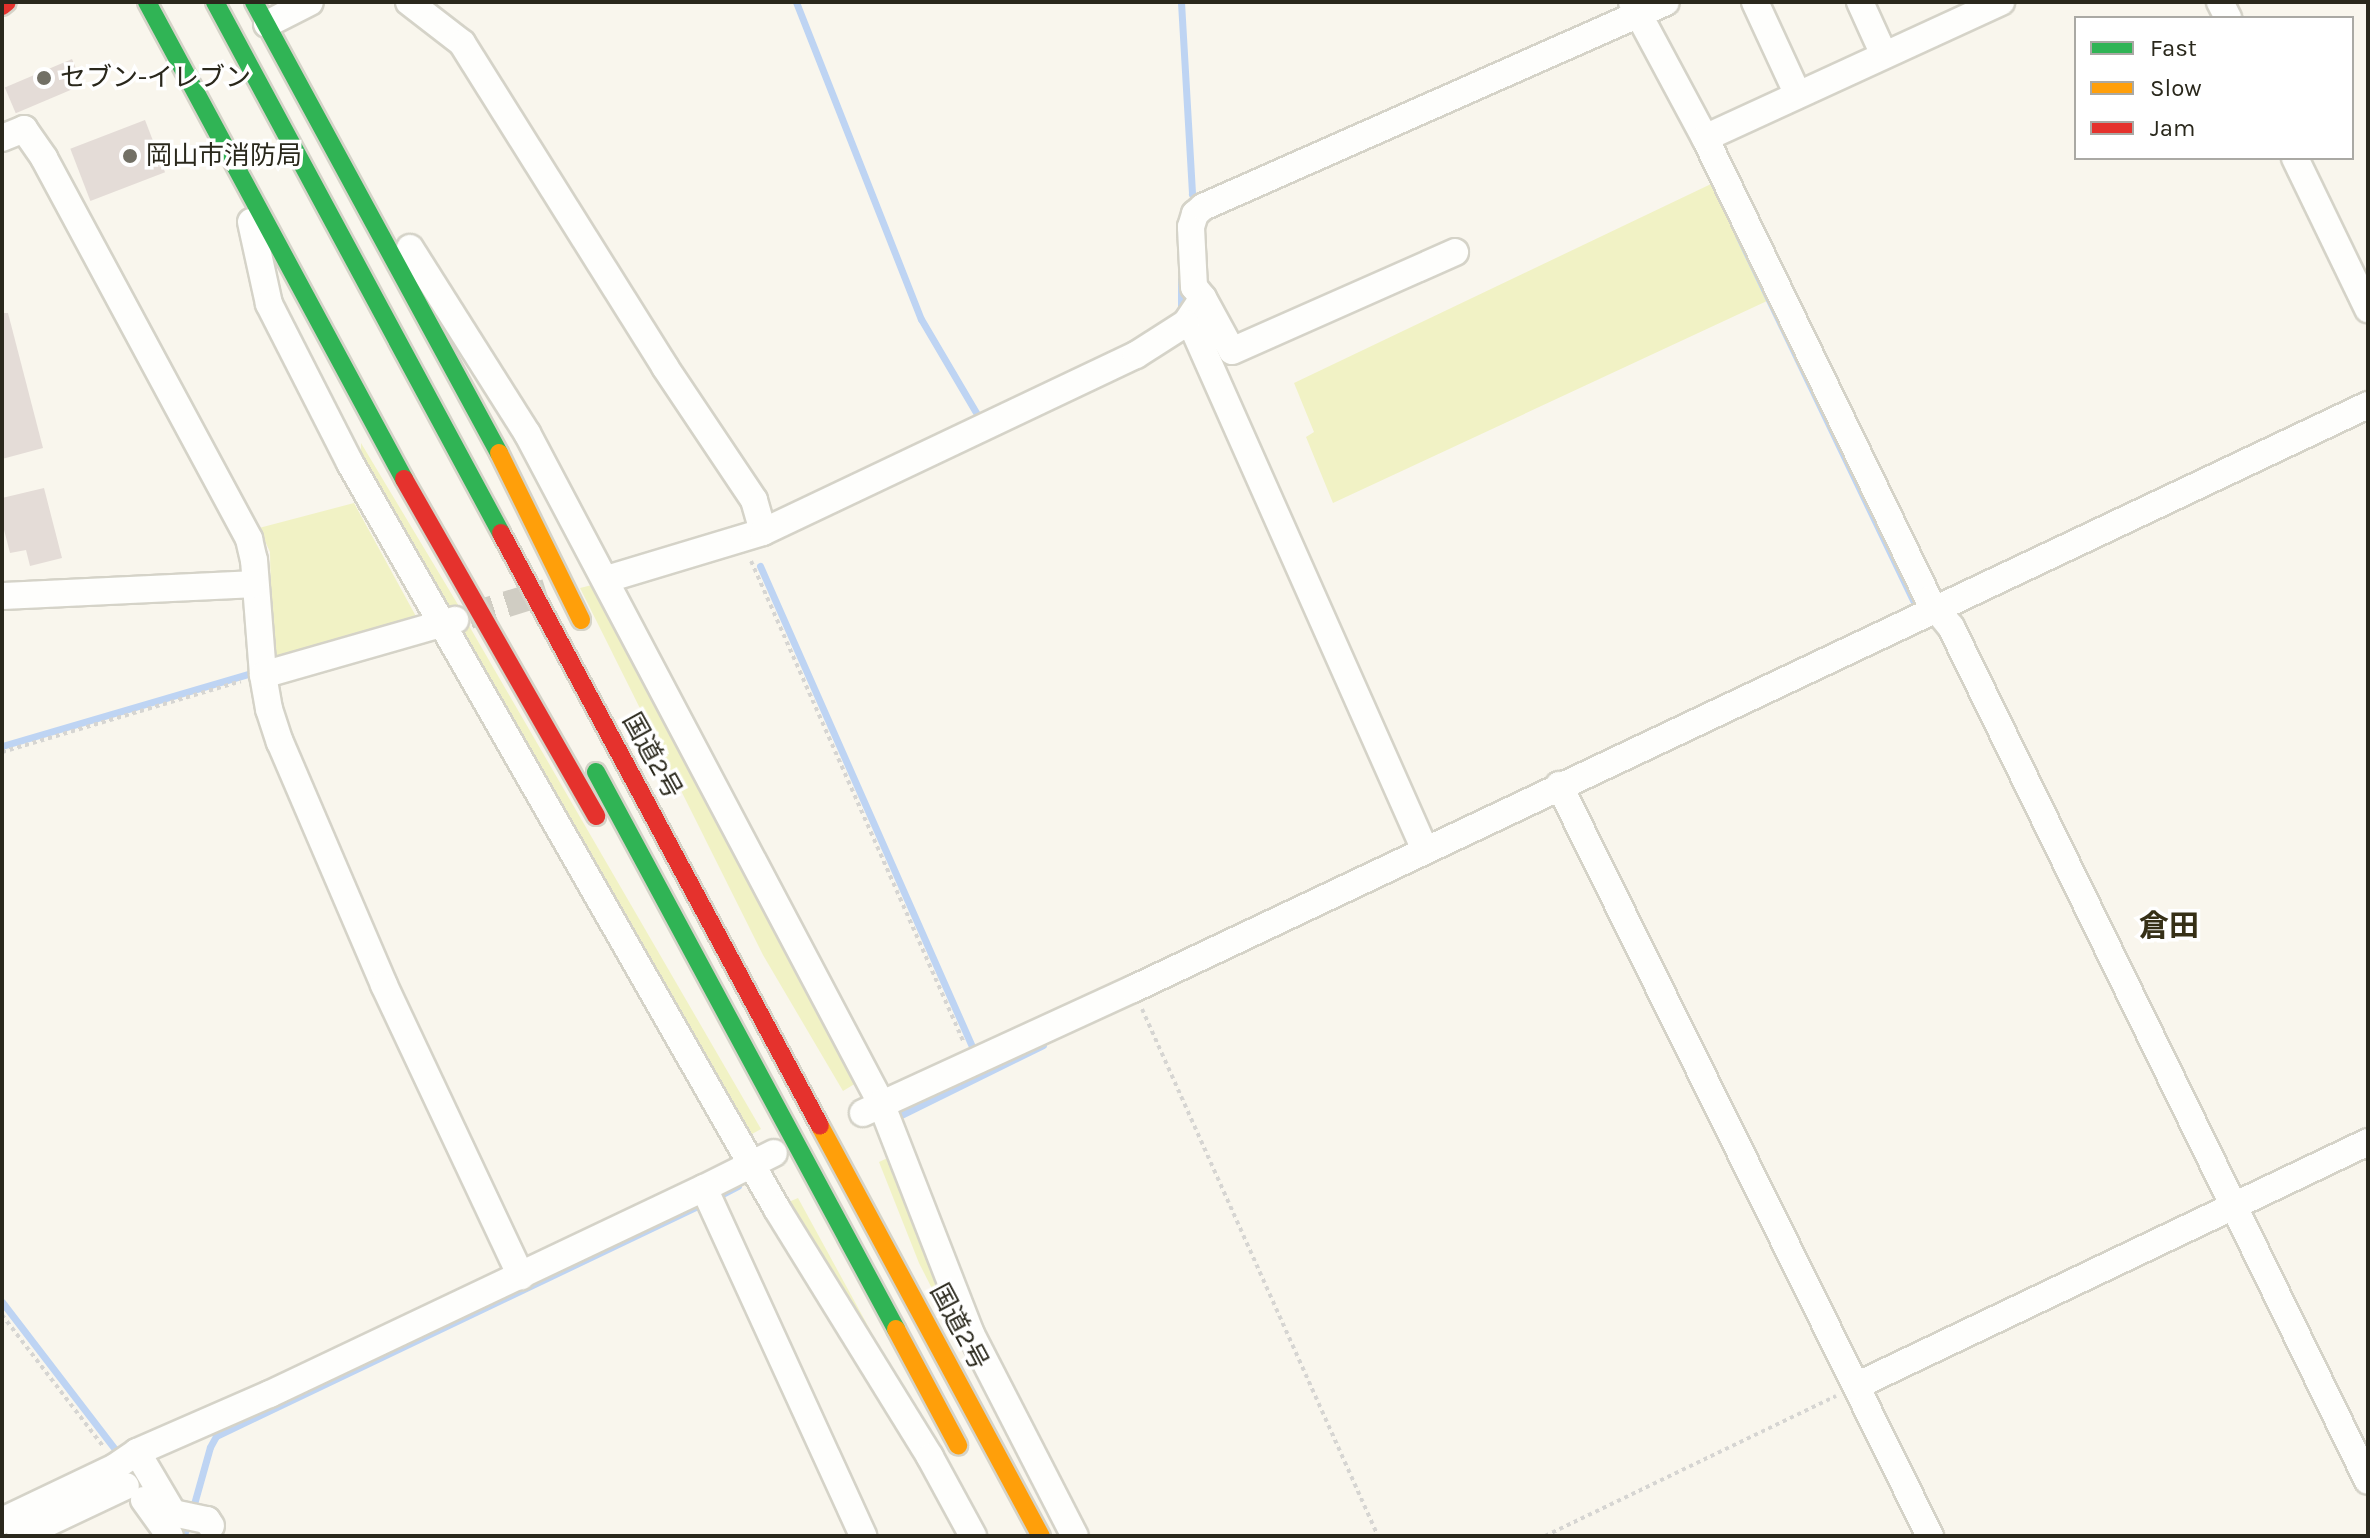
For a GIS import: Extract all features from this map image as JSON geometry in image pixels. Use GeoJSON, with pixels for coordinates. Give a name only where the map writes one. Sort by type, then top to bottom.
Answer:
{"type":"FeatureCollection","features":[{"type":"Feature","properties":{"kind":"highway"},"geometry":{"type":"LineString","coordinates":[[147,2],[233,157],[360,400],[602,828]]}},
{"type":"Feature","properties":{"kind":"highway","name":"国道2号"},"geometry":{"type":"LineString","coordinates":[[215,2],[1041,1536]]}},
{"type":"Feature","properties":{"kind":"highway"},"geometry":{"type":"LineString","coordinates":[[260,13],[485,425],[593,643]]}},
{"type":"Feature","properties":{"kind":"highway"},"geometry":{"type":"LineString","coordinates":[[584,749],[970,1467]]}},
{"type":"Feature","properties":{"kind":"highway"},"geometry":{"type":"LineString","coordinates":[[704,867],[714,924]]}},
{"type":"Feature","properties":{"kind":"highway"},"geometry":{"type":"LineString","coordinates":[[641,896],[837,1220]]}},
{"type":"Feature","properties":{"kind":"street"},"geometry":{"type":"LineString","coordinates":[[260,13],[310,2]]}},
{"type":"Feature","properties":{"kind":"street"},"geometry":{"type":"LineString","coordinates":[[409,2],[462,43],[665,367],[754,500],[753,536]]}},
{"type":"Feature","properties":{"kind":"street"},"geometry":{"type":"LineString","coordinates":[[1425,850],[1194,330],[1191,227],[1195,214],[1203,207],[1635,8],[1666,2]]}},
{"type":"Feature","properties":{"kind":"street"},"geometry":{"type":"LineString","coordinates":[[1755,2],[1798,95]]}},
{"type":"Feature","properties":{"kind":"street"},"geometry":{"type":"LineString","coordinates":[[1860,2],[1884,55]]}},
{"type":"Feature","properties":{"kind":"street"},"geometry":{"type":"LineString","coordinates":[[1705,138],[1884,55],[1971,8],[2001,2]]}},
{"type":"Feature","properties":{"kind":"street"},"geometry":{"type":"LineString","coordinates":[[1635,8],[1705,138],[2236,1205],[2368,1481]]}},
{"type":"Feature","properties":{"kind":"street"},"geometry":{"type":"LineString","coordinates":[[288,61],[527,433],[606,576],[872,1108],[976,1345],[1075,1536]]}},
{"type":"Feature","properties":{"kind":"street"},"geometry":{"type":"LineString","coordinates":[[2,138],[24,129],[44,158],[249,539],[254,560],[263,675],[269,709],[298,786],[384,985],[521,1276]]}},
{"type":"Feature","properties":{"kind":"street"},"geometry":{"type":"LineString","coordinates":[[233,157],[253,226],[269,304],[310,391],[410,572],[454,621],[763,1158],[973,1536]]}},
{"type":"Feature","properties":{"kind":"street"},"geometry":{"type":"LineString","coordinates":[[2296,160],[2368,309]]}},
{"type":"Feature","properties":{"kind":"street"},"geometry":{"type":"LineString","coordinates":[[1192,312],[1232,351],[1455,252]]}},
{"type":"Feature","properties":{"kind":"street"},"geometry":{"type":"LineString","coordinates":[[576,583],[753,536],[1136,355],[1192,312]]}},
{"type":"Feature","properties":{"kind":"street"},"geometry":{"type":"LineString","coordinates":[[360,400],[354,437],[357,454],[387,512],[410,572]]}},
{"type":"Feature","properties":{"kind":"street"},"geometry":{"type":"LineString","coordinates":[[872,1108],[973,1064],[1425,850],[1563,793],[1942,615],[2368,405]]}},
{"type":"Feature","properties":{"kind":"street"},"geometry":{"type":"LineString","coordinates":[[2,596],[254,584]]}},
{"type":"Feature","properties":{"kind":"street"},"geometry":{"type":"LineString","coordinates":[[263,675],[454,621]]}},
{"type":"Feature","properties":{"kind":"street"},"geometry":{"type":"LineString","coordinates":[[1563,793],[1930,1536]]}},
{"type":"Feature","properties":{"kind":"street"},"geometry":{"type":"LineString","coordinates":[[1856,1386],[2368,1142]]}},
{"type":"Feature","properties":{"kind":"street"},"geometry":{"type":"LineString","coordinates":[[2,1521],[124,1468],[521,1276],[708,1195],[763,1158]]}},
{"type":"Feature","properties":{"kind":"street"},"geometry":{"type":"LineString","coordinates":[[708,1195],[863,1536]]}},
{"type":"Feature","properties":{"kind":"street"},"geometry":{"type":"LineString","coordinates":[[124,1468],[173,1513],[190,1524]]}},
{"type":"Feature","properties":{"kind":"street"},"geometry":{"type":"LineString","coordinates":[[20,1536],[124,1468]]}},
{"type":"Feature","properties":{"kind":"street"},"geometry":{"type":"LineString","coordinates":[[2,1528],[7,1536]]}},
{"type":"Feature","properties":{"kind":"path"},"geometry":{"type":"LineString","coordinates":[[753,536],[973,1064]]}},
{"type":"Feature","properties":{"kind":"path"},"geometry":{"type":"LineString","coordinates":[[2,752],[263,675]]}},
{"type":"Feature","properties":{"kind":"path"},"geometry":{"type":"LineString","coordinates":[[1140,1005],[1378,1536]]}},
{"type":"Feature","properties":{"kind":"path"},"geometry":{"type":"LineString","coordinates":[[2,1315],[112,1458],[124,1468]]}},
{"type":"Feature","properties":{"kind":"path"},"geometry":{"type":"LineString","coordinates":[[1545,1536],[1856,1386]]}},
{"type":"Feature","properties":{"kind":"green space"},"geometry":{"type":"Polygon","coordinates":[[[1711,184],[1767,301],[1333,503],[1306,437],[1314,432],[1294,383],[1711,184]]]}},
{"type":"Feature","properties":{"kind":"green space"},"geometry":{"type":"Polygon","coordinates":[[[361,443],[463,613],[447,612],[361,452],[361,443]]]}},
{"type":"Feature","properties":{"kind":"green space"},"geometry":{"type":"Polygon","coordinates":[[[354,503],[418,620],[276,662],[272,655],[270,552],[259,528],[354,503]]]}},
{"type":"Feature","properties":{"kind":"green space"},"geometry":{"type":"Polygon","coordinates":[[[592,585],[861,1080],[843,1091],[763,955],[580,588],[592,585]]]}},
{"type":"Feature","properties":{"kind":"green space"},"geometry":{"type":"Polygon","coordinates":[[[468,624],[761,1129],[745,1138],[459,629],[468,624]]]}},
{"type":"Feature","properties":{"kind":"green space"},"geometry":{"type":"Polygon","coordinates":[[[896,1154],[970,1363],[919,1263],[879,1162],[896,1154]]]}},
{"type":"Feature","properties":{"kind":"green space"},"geometry":{"type":"Polygon","coordinates":[[[798,1198],[903,1390],[784,1204],[798,1198]]]}},
{"type":"Feature","properties":{"kind":"building"},"geometry":{"type":"Polygon","coordinates":[[[72,59],[83,85],[16,113],[5,88],[72,59]]]}},
{"type":"Feature","properties":{"kind":"building"},"geometry":{"type":"Polygon","coordinates":[[[145,120],[165,172],[90,201],[70,149],[145,120]]]}},
{"type":"Feature","properties":{"kind":"building"},"geometry":{"type":"Polygon","coordinates":[[[2,313],[8,313],[43,448],[2,459],[2,313]]]}},
{"type":"Feature","properties":{"kind":"building"},"geometry":{"type":"Polygon","coordinates":[[[44,488],[62,558],[30,566],[26,550],[10,553],[2,522],[2,498],[44,488]]]}},
{"type":"Feature","properties":{"kind":"waterway"},"geometry":{"type":"LineString","coordinates":[[796,2],[921,319],[981,421]]}},
{"type":"Feature","properties":{"kind":"waterway"},"geometry":{"type":"LineString","coordinates":[[1181,2],[1192,194],[1196,199]]}},
{"type":"Feature","properties":{"kind":"waterway"},"geometry":{"type":"LineString","coordinates":[[1738,235],[1915,604]]}},
{"type":"Feature","properties":{"kind":"waterway"},"geometry":{"type":"LineString","coordinates":[[1181,279],[1181,308],[1186,312]]}},
{"type":"Feature","properties":{"kind":"waterway"},"geometry":{"type":"LineString","coordinates":[[760,566],[974,1051]]}},
{"type":"Feature","properties":{"kind":"waterway"},"geometry":{"type":"LineString","coordinates":[[2,746],[255,672]]}},
{"type":"Feature","properties":{"kind":"waterway"},"geometry":{"type":"LineString","coordinates":[[903,1114],[1043,1045]]}},
{"type":"Feature","properties":{"kind":"waterway"},"geometry":{"type":"LineString","coordinates":[[715,1198],[738,1186]]}},
{"type":"Feature","properties":{"kind":"waterway"},"geometry":{"type":"LineString","coordinates":[[192,1511],[216,1436],[704,1203]]}},
{"type":"Feature","properties":{"kind":"waterway"},"geometry":{"type":"LineString","coordinates":[[2,1302],[120,1456]]}},
{"type":"Feature","properties":{"kind":"waterway"},"geometry":{"type":"LineString","coordinates":[[183,1536],[189,1523]]}},
{"type":"Feature","properties":{"kind":"tunnel"},"geometry":{"type":"LineString","coordinates":[[469,616],[546,592]]}},
{"type":"Feature","properties":{"kind":"traffic: fast"},"geometry":{"type":"LineString","coordinates":[[147,2],[404,479]]}},
{"type":"Feature","properties":{"kind":"traffic: fast"},"geometry":{"type":"LineString","coordinates":[[215,2],[501,533]]}},
{"type":"Feature","properties":{"kind":"traffic: fast"},"geometry":{"type":"LineString","coordinates":[[254,2],[499,453]]}},
{"type":"Feature","properties":{"kind":"traffic: fast"},"geometry":{"type":"LineString","coordinates":[[596,772],[896,1329]]}},
{"type":"Feature","properties":{"kind":"traffic: slow"},"geometry":{"type":"LineString","coordinates":[[499,453],[581,620]]}},
{"type":"Feature","properties":{"kind":"traffic: slow"},"geometry":{"type":"LineString","coordinates":[[820,1126],[1041,1536]]}},
{"type":"Feature","properties":{"kind":"traffic: slow"},"geometry":{"type":"LineString","coordinates":[[896,1329],[958,1445]]}},
{"type":"Feature","properties":{"kind":"traffic: jam"},"geometry":{"type":"LineString","coordinates":[[2,6],[7,2]]}},
{"type":"Feature","properties":{"kind":"traffic: jam"},"geometry":{"type":"LineString","coordinates":[[404,479],[596,816]]}},
{"type":"Feature","properties":{"kind":"traffic: jam"},"geometry":{"type":"LineString","coordinates":[[501,533],[820,1126]]}},
{"type":"Feature","properties":{"kind":"place","name":"セブン-イレブン"},"geometry":{"type":"Point","coordinates":[44,78]}},
{"type":"Feature","properties":{"kind":"place","name":"岡山市消防局"},"geometry":{"type":"Point","coordinates":[130,156]}},
{"type":"Feature","properties":{"kind":"district","name":"倉田"},"geometry":{"type":"Point","coordinates":[2169,926]}}]}
